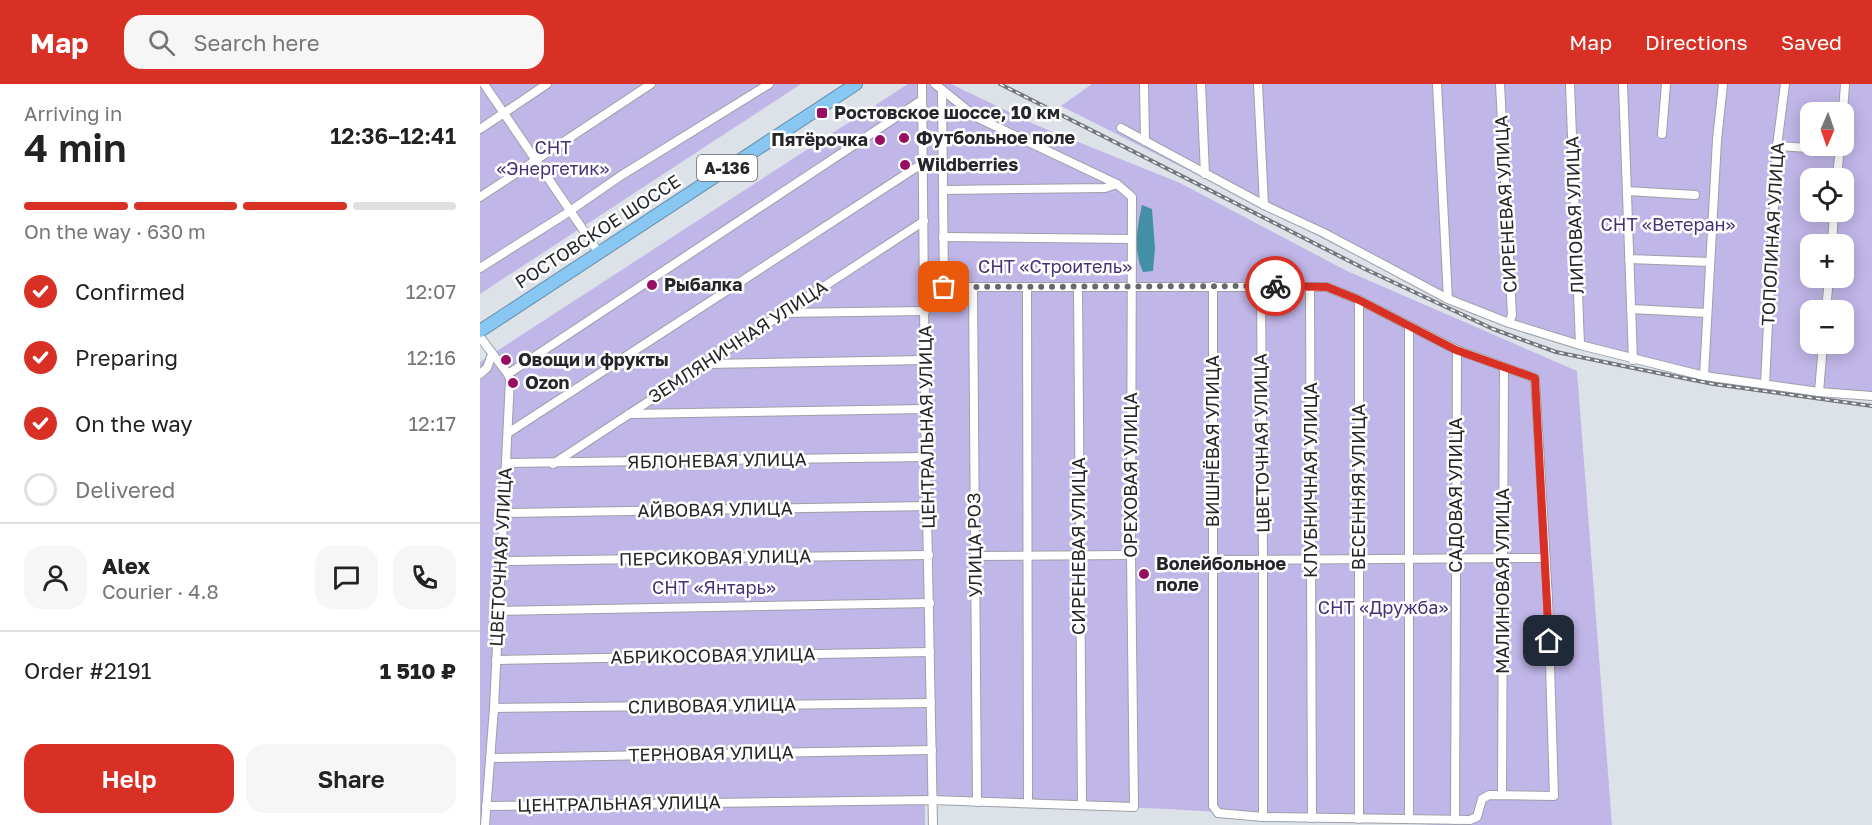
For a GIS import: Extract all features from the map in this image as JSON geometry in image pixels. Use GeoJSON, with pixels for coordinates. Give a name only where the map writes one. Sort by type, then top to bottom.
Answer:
{"type":"FeatureCollection","features":[{"type":"Feature","properties":{"kind":"highway","name":"РОСТОВСКОЕ ШОССЕ"},"geometry":{"type":"LineString","coordinates":[[480,331],[842,84]]}},
{"type":"Feature","properties":{"kind":"highway","name":"РОСТОВСКОЕ ШОССЕ"},"geometry":{"type":"LineString","coordinates":[[480,321],[597,250],[856,84]]}},
{"type":"Feature","properties":{"kind":"street"},"geometry":{"type":"LineString","coordinates":[[484,84],[572,210],[597,250]]}},
{"type":"Feature","properties":{"kind":"street"},"geometry":{"type":"LineString","coordinates":[[480,129],[547,84]]}},
{"type":"Feature","properties":{"kind":"street"},"geometry":{"type":"LineString","coordinates":[[480,197],[651,84]]}},
{"type":"Feature","properties":{"kind":"street"},"geometry":{"type":"LineString","coordinates":[[480,268],[572,210],[622,175],[769,84]]}},
{"type":"Feature","properties":{"kind":"street","name":"ЦЕНТРАЛЬНАЯ УЛИЦА"},"geometry":{"type":"LineString","coordinates":[[922,84],[924,360],[933,825]]}},
{"type":"Feature","properties":{"kind":"street"},"geometry":{"type":"LineString","coordinates":[[934,84],[976,117],[1117,184]]}},
{"type":"Feature","properties":{"kind":"street"},"geometry":{"type":"LineString","coordinates":[[1144,84],[1145,141]]}},
{"type":"Feature","properties":{"kind":"street"},"geometry":{"type":"LineString","coordinates":[[1201,84],[1205,174]]}},
{"type":"Feature","properties":{"kind":"street"},"geometry":{"type":"LineString","coordinates":[[1258,84],[1264,206]]}},
{"type":"Feature","properties":{"kind":"street"},"geometry":{"type":"LineString","coordinates":[[1437,84],[1448,299]]}},
{"type":"Feature","properties":{"kind":"street","name":"СИРЕНЕВАЯ УЛИЦА"},"geometry":{"type":"LineString","coordinates":[[1500,84],[1512,315],[1509,323]]}},
{"type":"Feature","properties":{"kind":"street","name":"ЛИПОВАЯ УЛИЦА"},"geometry":{"type":"LineString","coordinates":[[1570,84],[1580,345]]}},
{"type":"Feature","properties":{"kind":"street"},"geometry":{"type":"LineString","coordinates":[[1623,84],[1633,360]]}},
{"type":"Feature","properties":{"kind":"street"},"geometry":{"type":"LineString","coordinates":[[1662,134],[1666,84]]}},
{"type":"Feature","properties":{"kind":"street"},"geometry":{"type":"LineString","coordinates":[[1704,376],[1717,140],[1723,84]]}},
{"type":"Feature","properties":{"kind":"street","name":"ТОПОЛИНАЯ УЛИЦА"},"geometry":{"type":"LineString","coordinates":[[1765,384],[1777,146],[1785,84]]}},
{"type":"Feature","properties":{"kind":"street"},"geometry":{"type":"LineString","coordinates":[[1844,102],[1845,84]]}},
{"type":"Feature","properties":{"kind":"street"},"geometry":{"type":"LineString","coordinates":[[942,90],[944,287],[1327,287],[1359,300],[1456,350],[1535,378],[1548,599],[1554,796],[1489,795],[1482,799],[1476,822],[1263,817]]}},
{"type":"Feature","properties":{"kind":"street"},"geometry":{"type":"LineString","coordinates":[[480,337],[509,377],[922,100]]}},
{"type":"Feature","properties":{"kind":"street"},"geometry":{"type":"LineString","coordinates":[[1121,128],[1264,206],[1324,233],[1448,299],[1509,323],[1633,360],[1704,376],[1820,392],[1872,396]]}},
{"type":"Feature","properties":{"kind":"street"},"geometry":{"type":"LineString","coordinates":[[1777,146],[1800,147]]}},
{"type":"Feature","properties":{"kind":"street"},"geometry":{"type":"LineString","coordinates":[[508,433],[923,163]]}},
{"type":"Feature","properties":{"kind":"street"},"geometry":{"type":"LineString","coordinates":[[944,190],[1105,188],[1117,184]]}},
{"type":"Feature","properties":{"kind":"street","name":"ОРЕХОВАЯ УЛИЦА"},"geometry":{"type":"LineString","coordinates":[[1117,184],[1132,197],[1130,286],[1134,807]]}},
{"type":"Feature","properties":{"kind":"street"},"geometry":{"type":"LineString","coordinates":[[1627,191],[1695,195]]}},
{"type":"Feature","properties":{"kind":"street","name":"ЗЕМЛЯНИЧНАЯ УЛИЦА"},"geometry":{"type":"LineString","coordinates":[[553,464],[924,221]]}},
{"type":"Feature","properties":{"kind":"street"},"geometry":{"type":"LineString","coordinates":[[943,237],[1130,239]]}},
{"type":"Feature","properties":{"kind":"street"},"geometry":{"type":"LineString","coordinates":[[1629,259],[1710,262]]}},
{"type":"Feature","properties":{"kind":"street","name":"ВИШНЁВАЯ УЛИЦА"},"geometry":{"type":"LineString","coordinates":[[1213,286],[1213,807],[1218,813],[1263,817]]}},
{"type":"Feature","properties":{"kind":"street","name":"ЦВЕТОЧНАЯ УЛИЦА"},"geometry":{"type":"LineString","coordinates":[[1261,286],[1263,817]]}},
{"type":"Feature","properties":{"kind":"street","name":"УЛИЦА РОЗ"},"geometry":{"type":"LineString","coordinates":[[973,287],[978,802]]}},
{"type":"Feature","properties":{"kind":"street","name":"СИРЕНЕВАЯ УЛИЦА"},"geometry":{"type":"LineString","coordinates":[[1078,287],[1082,805]]}},
{"type":"Feature","properties":{"kind":"street","name":"КЛУБНИЧНАЯ УЛИЦА"},"geometry":{"type":"LineString","coordinates":[[1310,287],[1312,818]]}},
{"type":"Feature","properties":{"kind":"street"},"geometry":{"type":"LineString","coordinates":[[1027,288],[1028,803]]}},
{"type":"Feature","properties":{"kind":"street","name":"ВЕСЕННЯЯ УЛИЦА"},"geometry":{"type":"LineString","coordinates":[[1359,300],[1359,819]]}},
{"type":"Feature","properties":{"kind":"street"},"geometry":{"type":"LineString","coordinates":[[1631,309],[1707,313]]}},
{"type":"Feature","properties":{"kind":"street"},"geometry":{"type":"LineString","coordinates":[[781,313],[925,311]]}},
{"type":"Feature","properties":{"kind":"street"},"geometry":{"type":"LineString","coordinates":[[1409,326],[1409,819]]}},
{"type":"Feature","properties":{"kind":"street","name":"САДОВАЯ УЛИЦА"},"geometry":{"type":"LineString","coordinates":[[1455,820],[1456,350]]}},
{"type":"Feature","properties":{"kind":"street"},"geometry":{"type":"LineString","coordinates":[[480,374],[487,368],[492,354]]}},
{"type":"Feature","properties":{"kind":"street"},"geometry":{"type":"LineString","coordinates":[[1820,392],[1822,354]]}},
{"type":"Feature","properties":{"kind":"street"},"geometry":{"type":"LineString","coordinates":[[706,364],[924,360]]}},
{"type":"Feature","properties":{"kind":"street","name":"МАЛИНОВАЯ УЛИЦА"},"geometry":{"type":"LineString","coordinates":[[1502,795],[1504,367]]}},
{"type":"Feature","properties":{"kind":"street","name":"ЦВЕТОЧНАЯ УЛИЦА"},"geometry":{"type":"LineString","coordinates":[[485,825],[494,708],[509,377]]}},
{"type":"Feature","properties":{"kind":"street"},"geometry":{"type":"LineString","coordinates":[[628,414],[925,409]]}},
{"type":"Feature","properties":{"kind":"street","name":"ЯБЛОНЕВАЯ УЛИЦА"},"geometry":{"type":"LineString","coordinates":[[506,463],[927,457]]}},
{"type":"Feature","properties":{"kind":"street","name":"АЙВОВАЯ УЛИЦА"},"geometry":{"type":"LineString","coordinates":[[503,513],[928,506]]}},
{"type":"Feature","properties":{"kind":"street","name":"ПЕРСИКОВАЯ УЛИЦА"},"geometry":{"type":"LineString","coordinates":[[501,561],[929,555]]}},
{"type":"Feature","properties":{"kind":"street"},"geometry":{"type":"LineString","coordinates":[[975,555],[1131,555]]}},
{"type":"Feature","properties":{"kind":"street"},"geometry":{"type":"LineString","coordinates":[[1214,560],[1544,558]]}},
{"type":"Feature","properties":{"kind":"street"},"geometry":{"type":"LineString","coordinates":[[498,611],[930,603]]}},
{"type":"Feature","properties":{"kind":"street","name":"АБРИКОСОВАЯ УЛИЦА"},"geometry":{"type":"LineString","coordinates":[[496,660],[930,652]]}},
{"type":"Feature","properties":{"kind":"street","name":"СЛИВОВАЯ УЛИЦА"},"geometry":{"type":"LineString","coordinates":[[494,708],[931,704]]}},
{"type":"Feature","properties":{"kind":"street","name":"ТЕРНОВАЯ УЛИЦА"},"geometry":{"type":"LineString","coordinates":[[490,758],[932,750]]}},
{"type":"Feature","properties":{"kind":"street","name":"ЦЕНТРАЛЬНАЯ УЛИЦА"},"geometry":{"type":"LineString","coordinates":[[486,806],[932,800],[1134,807]]}},
{"type":"Feature","properties":{"kind":"green space","name":"СНТ «Энергетик»"},"geometry":{"type":"Polygon","coordinates":[[[480,84],[801,84],[480,294],[480,84]]]}},
{"type":"Feature","properties":{"kind":"green space"},"geometry":{"type":"Polygon","coordinates":[[[908,84],[951,84],[1036,125],[1180,183],[1347,271],[1577,371],[1612,825],[1437,825],[1167,809],[1028,803],[925,802],[925,825],[480,825],[480,362],[908,84]]]}},
{"type":"Feature","properties":{"kind":"green space","name":"СНТ «Ветеран»"},"geometry":{"type":"Polygon","coordinates":[[[1092,84],[1872,84],[1872,401],[1806,394],[1671,373],[1472,314],[1061,106],[1092,84]]]}},
{"type":"Feature","properties":{"kind":"water"},"geometry":{"type":"Polygon","coordinates":[[[1142,205],[1152,209],[1155,248],[1153,271],[1143,272],[1137,248],[1137,230],[1142,205]]]}},
{"type":"Feature","properties":{"kind":"railway"},"geometry":{"type":"LineString","coordinates":[[1000,84],[1365,269],[1493,329],[1556,352],[1638,369],[1713,384],[1872,406]]}},
{"type":"Feature","properties":{"kind":"way so far"},"geometry":{"type":"LineString","coordinates":[[944,287],[1275,286]]}},
{"type":"Feature","properties":{"kind":"place","name":"Ростовское шоссе, 10 км"},"geometry":{"type":"Point","coordinates":[822,113]}},
{"type":"Feature","properties":{"kind":"place","name":"Футбольное поле"},"geometry":{"type":"Point","coordinates":[904,138]}},
{"type":"Feature","properties":{"kind":"place","name":"Пятёрочка"},"geometry":{"type":"Point","coordinates":[880,140]}},
{"type":"Feature","properties":{"kind":"place","name":"Wildberries"},"geometry":{"type":"Point","coordinates":[905,165]}},
{"type":"Feature","properties":{"kind":"place","name":"Рыбалка"},"geometry":{"type":"Point","coordinates":[652,285]}},
{"type":"Feature","properties":{"kind":"place","name":"Овощи и фрукты"},"geometry":{"type":"Point","coordinates":[506,360]}},
{"type":"Feature","properties":{"kind":"place","name":"Ozon"},"geometry":{"type":"Point","coordinates":[513,383]}},
{"type":"Feature","properties":{"kind":"place","name":"Волейбольное поле"},"geometry":{"type":"Point","coordinates":[1144,574]}},
{"type":"Feature","properties":{"kind":"route"},"geometry":{"type":"LineString","coordinates":[[1275,286],[1327,287],[1359,300],[1456,350],[1535,378],[1549,641]]}},
{"type":"Feature","properties":{"kind":"park label","name":"СНТ «Строитель»"},"geometry":{"type":"Point","coordinates":[1055,267]}},
{"type":"Feature","properties":{"kind":"park label","name":"СНТ «Янтарь»"},"geometry":{"type":"Point","coordinates":[714,588]}},
{"type":"Feature","properties":{"kind":"park label","name":"СНТ «Дружба»"},"geometry":{"type":"Point","coordinates":[1383,608]}}]}
